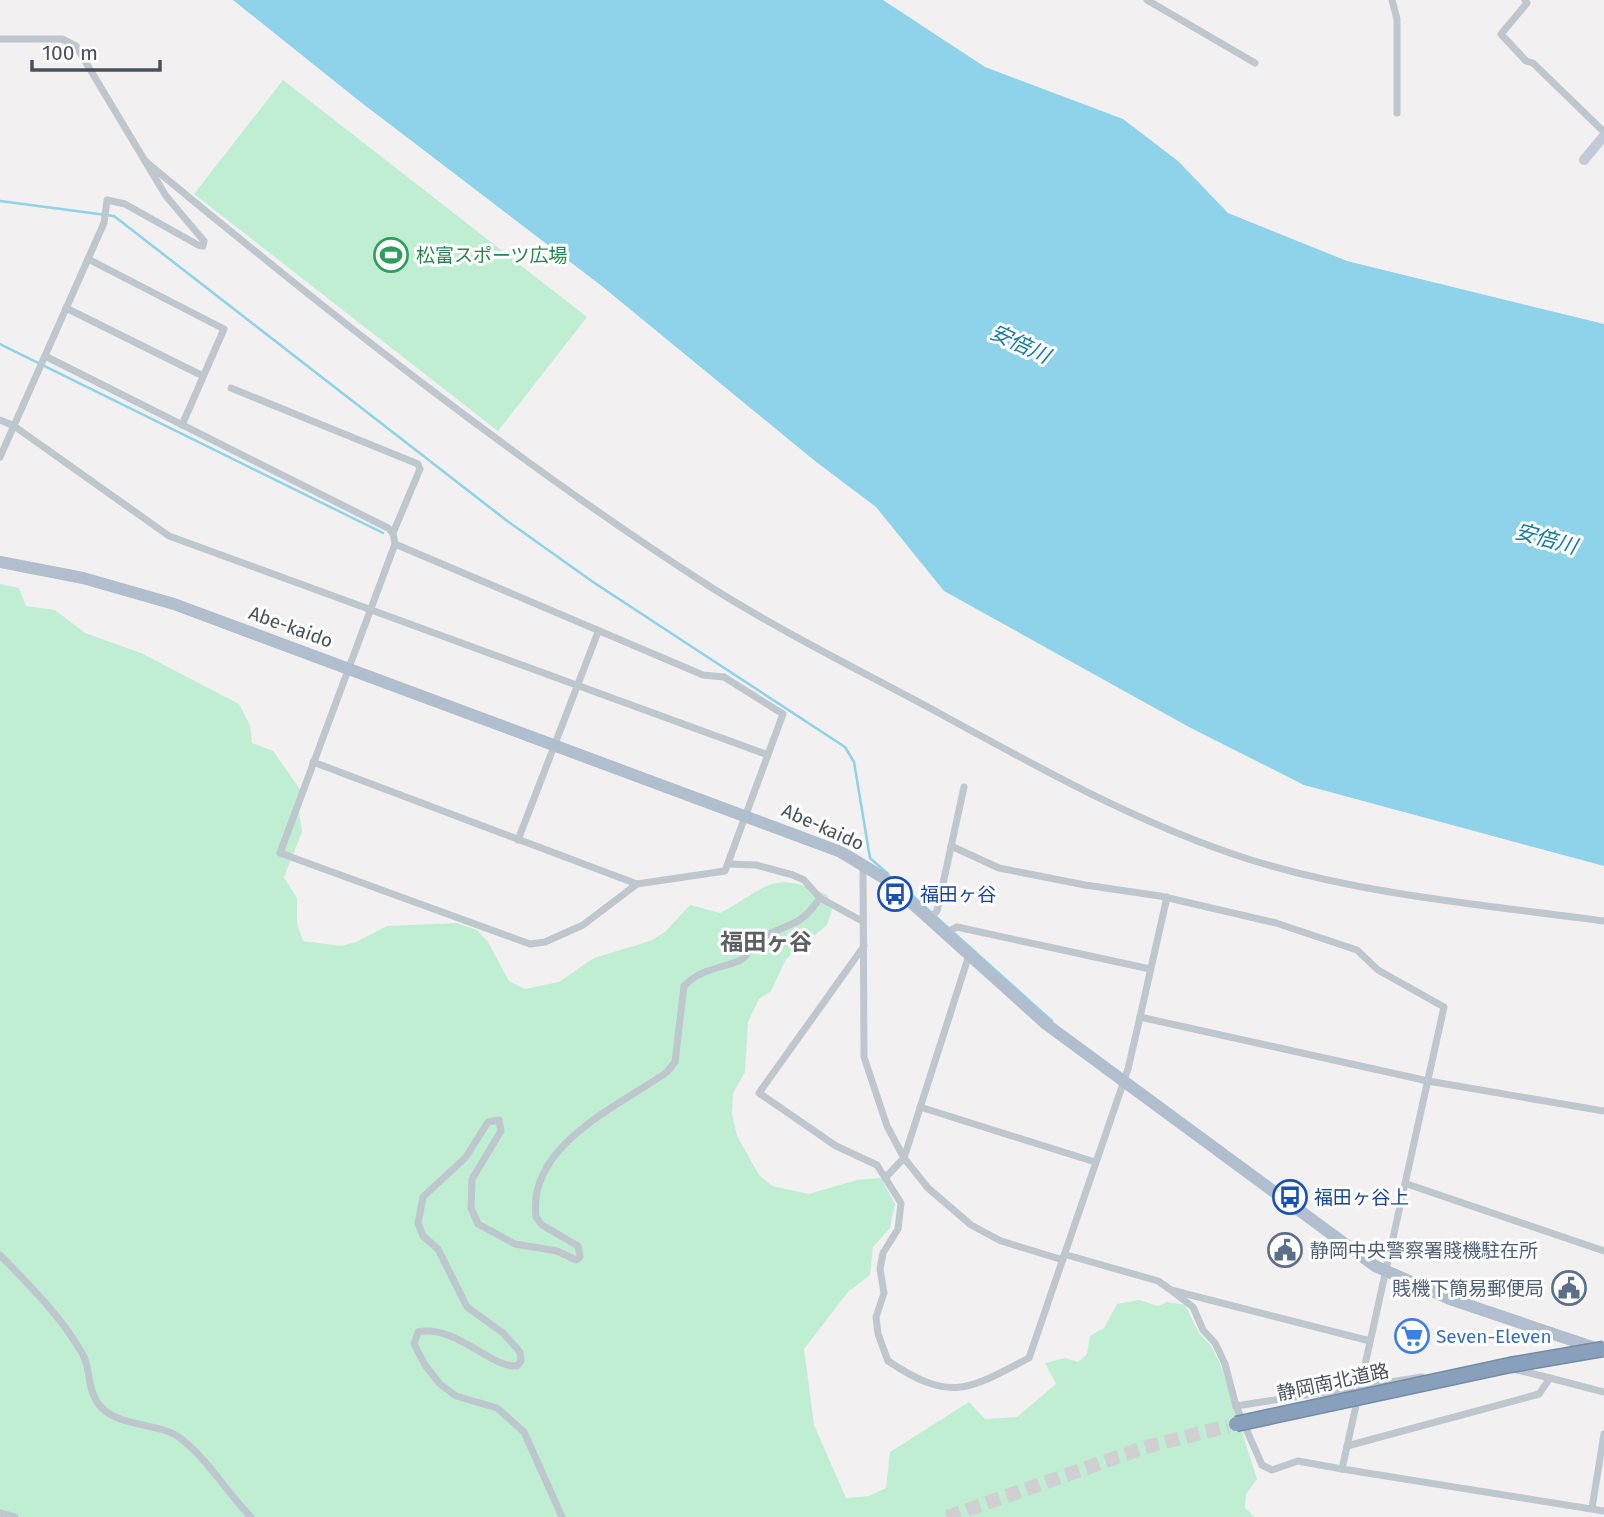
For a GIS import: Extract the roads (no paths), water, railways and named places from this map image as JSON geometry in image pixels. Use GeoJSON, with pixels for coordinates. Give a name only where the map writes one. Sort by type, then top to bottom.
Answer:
{"type":"FeatureCollection","features":[{"type":"Feature","properties":{"kind":"highway","name":"静岡南北道路"},"geometry":{"type":"LineString","coordinates":[[1604,1350],[1510,1365],[1237,1426],[1447,1383],[1604,1356]]}},
{"type":"Feature","properties":{"kind":"main road","name":"Abe-kaido"},"geometry":{"type":"LineString","coordinates":[[0,562],[83,578],[174,604],[813,839],[884,878],[1046,1024],[1385,1273],[1450,1299],[1604,1350]]}},
{"type":"Feature","properties":{"kind":"street"},"geometry":{"type":"LineString","coordinates":[[1147,0],[1255,63]]}},
{"type":"Feature","properties":{"kind":"street"},"geometry":{"type":"LineString","coordinates":[[1393,0],[1397,19],[1397,113]]}},
{"type":"Feature","properties":{"kind":"street"},"geometry":{"type":"LineString","coordinates":[[1525,0],[1527,3],[1501,34],[1517,53],[1534,63],[1604,134],[1584,160]]}},
{"type":"Feature","properties":{"kind":"street"},"geometry":{"type":"LineString","coordinates":[[0,39],[62,39],[76,46],[166,197],[204,241],[202,246],[125,204],[107,200],[104,220],[88,259],[0,457]]}},
{"type":"Feature","properties":{"kind":"street"},"geometry":{"type":"LineString","coordinates":[[145,162],[237,238],[482,429],[711,587],[1083,792],[1173,832],[1251,859],[1353,886],[1604,922]]}},
{"type":"Feature","properties":{"kind":"street"},"geometry":{"type":"LineString","coordinates":[[88,259],[223,329],[182,425]]}},
{"type":"Feature","properties":{"kind":"street"},"geometry":{"type":"LineString","coordinates":[[66,308],[203,376]]}},
{"type":"Feature","properties":{"kind":"street"},"geometry":{"type":"LineString","coordinates":[[45,356],[388,528],[393,533]]}},
{"type":"Feature","properties":{"kind":"street"},"geometry":{"type":"LineString","coordinates":[[232,388],[418,464],[420,469],[393,533],[395,544],[372,610],[280,853],[530,944],[545,942],[583,925],[637,884]]}},
{"type":"Feature","properties":{"kind":"street"},"geometry":{"type":"LineString","coordinates":[[0,420],[14,426],[169,536],[768,755]]}},
{"type":"Feature","properties":{"kind":"street"},"geometry":{"type":"LineString","coordinates":[[313,762],[637,884],[725,871],[728,864],[783,714],[724,677],[703,675],[395,544]]}},
{"type":"Feature","properties":{"kind":"street"},"geometry":{"type":"LineString","coordinates":[[518,840],[598,632]]}},
{"type":"Feature","properties":{"kind":"street"},"geometry":{"type":"LineString","coordinates":[[930,919],[937,911],[964,787]]}},
{"type":"Feature","properties":{"kind":"street"},"geometry":{"type":"LineString","coordinates":[[951,846],[999,868],[1167,897],[1276,923],[1357,950],[1378,970],[1444,1007],[1342,1469]]}},
{"type":"Feature","properties":{"kind":"street"},"geometry":{"type":"LineString","coordinates":[[728,864],[756,865],[793,875],[804,880],[820,898],[862,921]]}},
{"type":"Feature","properties":{"kind":"street"},"geometry":{"type":"LineString","coordinates":[[863,865],[864,1057],[879,1107],[904,1158],[928,1188],[971,1225],[1001,1241],[1158,1281],[1193,1307],[1203,1330],[1215,1343],[1225,1364],[1236,1406],[1262,1465],[1272,1470],[1298,1461],[1604,1511]]}},
{"type":"Feature","properties":{"kind":"street"},"geometry":{"type":"LineString","coordinates":[[864,946],[759,1093],[836,1146],[877,1165],[901,1203],[898,1229],[883,1253],[880,1269],[884,1293],[876,1317],[878,1334],[888,1361],[931,1384],[956,1390],[967,1388],[1029,1358],[1065,1257],[1121,1081],[1128,1069],[1167,897]]}},
{"type":"Feature","properties":{"kind":"street"},"geometry":{"type":"LineString","coordinates":[[562,1517],[524,1432],[497,1408],[456,1396],[440,1384],[425,1365],[414,1344],[418,1332],[428,1330],[479,1348],[509,1366],[517,1366],[521,1361],[520,1352],[503,1333],[467,1307],[438,1249],[423,1236],[418,1223],[423,1197],[466,1157],[488,1122],[499,1120],[501,1132],[472,1180],[471,1208],[478,1224],[515,1244],[557,1251],[576,1260],[580,1257],[578,1246],[542,1225],[536,1217],[540,1184],[549,1166],[572,1136],[667,1072],[676,1062],[684,986],[693,977],[710,968],[741,960],[757,942],[806,919],[820,898]]}},
{"type":"Feature","properties":{"kind":"street"},"geometry":{"type":"LineString","coordinates":[[945,933],[957,927],[1150,969]]}},
{"type":"Feature","properties":{"kind":"street"},"geometry":{"type":"LineString","coordinates":[[885,1178],[904,1158],[970,955]]}},
{"type":"Feature","properties":{"kind":"street"},"geometry":{"type":"LineString","coordinates":[[1140,1017],[1428,1081],[1604,1111]]}},
{"type":"Feature","properties":{"kind":"street"},"geometry":{"type":"LineString","coordinates":[[920,1107],[1095,1162]]}},
{"type":"Feature","properties":{"kind":"street"},"geometry":{"type":"LineString","coordinates":[[1407,1184],[1604,1251]]}},
{"type":"Feature","properties":{"kind":"street"},"geometry":{"type":"LineString","coordinates":[[0,1255],[51,1307],[84,1356],[88,1387],[102,1409],[142,1427],[177,1435],[211,1468],[251,1517]]}},
{"type":"Feature","properties":{"kind":"street"},"geometry":{"type":"LineString","coordinates":[[1171,1290],[1370,1340]]}},
{"type":"Feature","properties":{"kind":"street"},"geometry":{"type":"LineString","coordinates":[[1236,1406],[1490,1365],[1604,1392]]}},
{"type":"Feature","properties":{"kind":"street"},"geometry":{"type":"LineString","coordinates":[[1347,1446],[1539,1394],[1550,1378]]}},
{"type":"Feature","properties":{"kind":"street"},"geometry":{"type":"LineString","coordinates":[[1592,1508],[1604,1434]]}},
{"type":"Feature","properties":{"kind":"street"},"geometry":{"type":"LineString","coordinates":[[0,1513],[15,1517]]}},
{"type":"Feature","properties":{"kind":"water","name":"安倍川"},"geometry":{"type":"Polygon","coordinates":[[[233,0],[883,0],[985,67],[1123,119],[1178,161],[1228,213],[1347,261],[1604,324],[1604,866],[1304,785],[1189,727],[944,591],[876,507],[815,461],[603,287],[358,100],[233,0]]]}},
{"type":"Feature","properties":{"kind":"waterway"},"geometry":{"type":"LineString","coordinates":[[0,201],[114,216],[506,520],[593,582],[845,747],[854,762],[870,858],[888,874]]}},
{"type":"Feature","properties":{"kind":"waterway"},"geometry":{"type":"LineString","coordinates":[[0,344],[383,533]]}},
{"type":"Feature","properties":{"kind":"waterway"},"geometry":{"type":"LineString","coordinates":[[904,888],[1052,1021]]}},
{"type":"Feature","properties":{"kind":"tunnel"},"geometry":{"type":"LineString","coordinates":[[947,1517],[1146,1447],[1228,1426]]}},
{"type":"Feature","properties":{"kind":"place","name":"松富スポーツ広場"},"geometry":{"type":"Point","coordinates":[391,255]}},
{"type":"Feature","properties":{"kind":"place","name":"福田ヶ谷"},"geometry":{"type":"Point","coordinates":[895,894]}},
{"type":"Feature","properties":{"kind":"place","name":"福田ヶ谷上"},"geometry":{"type":"Point","coordinates":[1290,1197]}},
{"type":"Feature","properties":{"kind":"place","name":"静岡中央警察署賤機駐在所"},"geometry":{"type":"Point","coordinates":[1285,1250]}},
{"type":"Feature","properties":{"kind":"place","name":"賎機下簡易郵便局"},"geometry":{"type":"Point","coordinates":[1569,1288]}},
{"type":"Feature","properties":{"kind":"place","name":"Seven-Eleven"},"geometry":{"type":"Point","coordinates":[1412,1336]}},
{"type":"Feature","properties":{"kind":"district","name":"福田ヶ谷"},"geometry":{"type":"Point","coordinates":[766,942]}}]}
